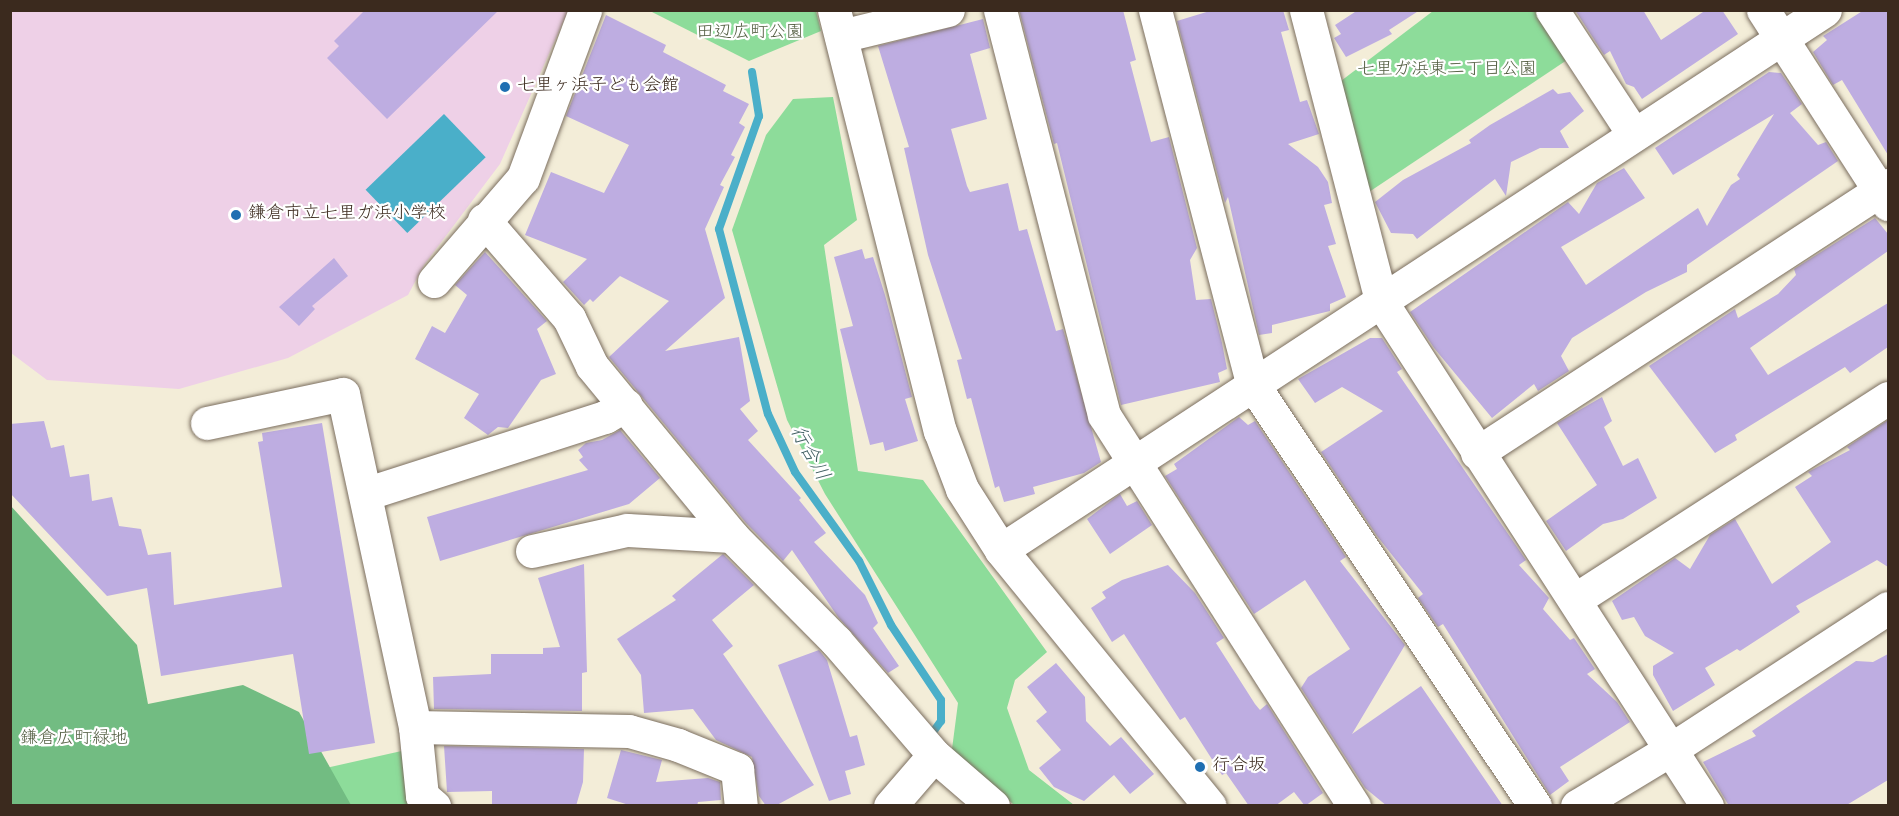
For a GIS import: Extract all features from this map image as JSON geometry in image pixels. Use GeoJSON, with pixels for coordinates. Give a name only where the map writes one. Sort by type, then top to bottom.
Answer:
{"type":"FeatureCollection","features":[{"type":"Feature","properties":{"kind":"street"},"geometry":{"type":"LineString","coordinates":[[434,281],[484,220],[523,178],[585,10]]}},
{"type":"Feature","properties":{"kind":"street"},"geometry":{"type":"LineString","coordinates":[[948,10],[838,23],[940,431],[962,489],[1000,550],[1210,806]]}},
{"type":"Feature","properties":{"kind":"street"},"geometry":{"type":"LineString","coordinates":[[1000,10],[1104,416],[1354,806]]}},
{"type":"Feature","properties":{"kind":"street"},"geometry":{"type":"LineString","coordinates":[[1155,10],[1252,383],[1536,806]]}},
{"type":"Feature","properties":{"kind":"street"},"geometry":{"type":"LineString","coordinates":[[1306,10],[1382,303],[1477,453],[1576,599],[1707,806]]}},
{"type":"Feature","properties":{"kind":"street"},"geometry":{"type":"LineString","coordinates":[[1552,10],[1634,135]]}},
{"type":"Feature","properties":{"kind":"street"},"geometry":{"type":"LineString","coordinates":[[1477,453],[1886,193],[1763,10]]}},
{"type":"Feature","properties":{"kind":"street"},"geometry":{"type":"LineString","coordinates":[[1000,550],[1252,383],[1382,303],[1825,10]]}},
{"type":"Feature","properties":{"kind":"street"},"geometry":{"type":"LineString","coordinates":[[484,220],[569,318],[592,366],[732,536],[836,641],[934,755],[993,806]]}},
{"type":"Feature","properties":{"kind":"street"},"geometry":{"type":"LineString","coordinates":[[207,423],[343,394],[368,493],[415,727],[422,796],[434,806]]}},
{"type":"Feature","properties":{"kind":"street"},"geometry":{"type":"LineString","coordinates":[[1576,599],[1888,398]]}},
{"type":"Feature","properties":{"kind":"street"},"geometry":{"type":"LineString","coordinates":[[368,493],[605,417],[626,405]]}},
{"type":"Feature","properties":{"kind":"street"},"geometry":{"type":"LineString","coordinates":[[532,551],[627,530],[732,536]]}},
{"type":"Feature","properties":{"kind":"street"},"geometry":{"type":"LineString","coordinates":[[1577,806],[1670,750],[1888,608]]}},
{"type":"Feature","properties":{"kind":"street"},"geometry":{"type":"LineString","coordinates":[[415,727],[629,731],[678,745],[737,769],[741,806]]}},
{"type":"Feature","properties":{"kind":"street"},"geometry":{"type":"LineString","coordinates":[[890,806],[934,755]]}},
{"type":"Feature","properties":{"kind":"shaded area","name":"鎌倉市立七里ガ浜小学校"},"geometry":{"type":"Polygon","coordinates":[[[11,11],[568,11],[500,164],[424,265],[408,295],[288,358],[179,389],[47,380],[11,353],[11,11]]]}},
{"type":"Feature","properties":{"kind":"green space","name":"田辺広町公園"},"geometry":{"type":"Polygon","coordinates":[[[650,11],[816,11],[821,31],[749,61],[650,11]]]}},
{"type":"Feature","properties":{"kind":"green space","name":"七里ガ浜東二丁目公園"},"geometry":{"type":"Polygon","coordinates":[[[1433,11],[1536,11],[1567,60],[1366,194],[1337,84],[1433,11]]]}},
{"type":"Feature","properties":{"kind":"green space"},"geometry":{"type":"Polygon","coordinates":[[[833,97],[857,220],[824,245],[858,471],[923,480],[1047,652],[1015,680],[1007,708],[1029,770],[1074,805],[1014,805],[952,749],[958,703],[825,494],[787,420],[732,230],[766,135],[793,99],[833,97]]]}},
{"type":"Feature","properties":{"kind":"green space","name":"鎌倉広町緑地"},"geometry":{"type":"Polygon","coordinates":[[[10,505],[137,645],[148,704],[243,685],[299,712],[351,805],[11,805],[10,505]]]}},
{"type":"Feature","properties":{"kind":"green space"},"geometry":{"type":"Polygon","coordinates":[[[406,750],[414,805],[303,806],[317,770],[406,750]]]}},
{"type":"Feature","properties":{"kind":"water"},"geometry":{"type":"Polygon","coordinates":[[[444,114],[486,157],[407,233],[366,190],[444,114]]]}},
{"type":"Feature","properties":{"kind":"building"},"geometry":{"type":"Polygon","coordinates":[[[365,10],[499,10],[387,119],[327,58],[339,46],[334,41],[365,10]]]}},
{"type":"Feature","properties":{"kind":"building"},"geometry":{"type":"Polygon","coordinates":[[[1019,10],[1123,10],[1136,60],[1130,62],[1151,142],[1169,137],[1197,248],[1190,260],[1196,300],[1211,299],[1222,343],[1227,369],[1218,373],[1220,382],[1121,405],[1057,143],[1054,144],[1019,10]]]}},
{"type":"Feature","properties":{"kind":"building"},"geometry":{"type":"Polygon","coordinates":[[[1213,10],[1283,10],[1289,30],[1281,32],[1300,102],[1307,100],[1319,134],[1288,144],[1318,167],[1328,182],[1332,203],[1324,205],[1336,244],[1328,246],[1346,297],[1330,304],[1330,311],[1272,325],[1272,333],[1259,335],[1228,197],[1225,203],[1177,21],[1213,10]]]}},
{"type":"Feature","properties":{"kind":"building"},"geometry":{"type":"Polygon","coordinates":[[[1358,10],[1420,10],[1389,30],[1392,34],[1346,57],[1334,38],[1341,34],[1335,25],[1358,10]]]}},
{"type":"Feature","properties":{"kind":"building"},"geometry":{"type":"Polygon","coordinates":[[[1575,10],[1643,10],[1661,40],[1706,10],[1722,10],[1738,34],[1642,99],[1634,87],[1626,84],[1610,51],[1604,55],[1575,10]]]}},
{"type":"Feature","properties":{"kind":"building"},"geometry":{"type":"Polygon","coordinates":[[[1864,10],[1888,10],[1888,155],[1842,80],[1833,85],[1813,52],[1827,40],[1823,36],[1864,10]]]}},
{"type":"Feature","properties":{"kind":"building"},"geometry":{"type":"Polygon","coordinates":[[[606,15],[666,45],[663,52],[726,85],[723,91],[749,104],[739,123],[745,127],[731,155],[735,157],[720,185],[724,187],[705,229],[725,298],[665,351],[739,337],[750,401],[740,409],[758,431],[748,440],[801,498],[799,500],[826,533],[814,542],[865,595],[878,623],[873,628],[899,666],[888,673],[838,617],[792,550],[783,561],[746,523],[609,357],[669,301],[620,276],[593,302],[590,299],[584,305],[563,282],[587,259],[525,235],[551,172],[604,193],[629,145],[566,116],[606,15]]]}},
{"type":"Feature","properties":{"kind":"building"},"geometry":{"type":"Polygon","coordinates":[[[983,19],[990,48],[970,54],[987,119],[951,129],[970,192],[1008,183],[1019,231],[1027,229],[1056,331],[1063,329],[1101,462],[1084,473],[1033,487],[1035,494],[1004,502],[999,486],[995,488],[971,398],[967,399],[957,360],[962,359],[928,255],[904,148],[909,147],[878,46],[983,19]]]}},
{"type":"Feature","properties":{"kind":"building"},"geometry":{"type":"Polygon","coordinates":[[[1769,72],[1781,73],[1802,104],[1790,113],[1818,145],[1826,142],[1838,161],[1687,265],[1687,272],[1646,292],[1572,338],[1561,356],[1569,371],[1538,391],[1534,384],[1492,418],[1434,348],[1410,312],[1568,202],[1579,214],[1597,183],[1624,168],[1645,198],[1561,247],[1586,285],[1698,208],[1707,226],[1731,185],[1740,179],[1737,175],[1774,114],[1673,175],[1655,148],[1769,72]]]}},
{"type":"Feature","properties":{"kind":"building"},"geometry":{"type":"Polygon","coordinates":[[[1553,89],[1558,94],[1570,92],[1584,111],[1560,131],[1569,148],[1540,148],[1511,162],[1506,196],[1495,179],[1417,239],[1413,234],[1391,233],[1375,202],[1403,180],[1471,143],[1469,140],[1490,125],[1553,89]]]}},
{"type":"Feature","properties":{"kind":"building"},"geometry":{"type":"Polygon","coordinates":[[[1875,218],[1888,234],[1888,251],[1750,348],[1768,375],[1888,303],[1888,347],[1850,373],[1845,367],[1735,435],[1737,440],[1715,453],[1649,366],[1735,309],[1738,318],[1778,294],[1796,275],[1794,269],[1875,218]]]}},
{"type":"Feature","properties":{"kind":"building"},"geometry":{"type":"Polygon","coordinates":[[[862,249],[865,259],[873,257],[885,295],[912,397],[905,399],[918,441],[885,451],[883,442],[870,445],[840,329],[853,326],[834,257],[862,249]]]}},
{"type":"Feature","properties":{"kind":"building"},"geometry":{"type":"Polygon","coordinates":[[[485,252],[547,321],[537,329],[556,374],[541,380],[508,428],[498,427],[488,435],[464,418],[479,394],[415,359],[432,326],[445,333],[467,295],[455,285],[485,252]]]}},
{"type":"Feature","properties":{"kind":"building"},"geometry":{"type":"Polygon","coordinates":[[[334,258],[348,276],[312,306],[315,309],[299,326],[279,307],[334,258]]]}},
{"type":"Feature","properties":{"kind":"building"},"geometry":{"type":"Polygon","coordinates":[[[1370,338],[1382,338],[1402,369],[1397,372],[1526,560],[1519,565],[1549,598],[1543,609],[1570,640],[1574,638],[1595,669],[1587,674],[1617,702],[1630,722],[1560,767],[1569,781],[1550,795],[1443,624],[1438,627],[1418,598],[1423,594],[1377,536],[1321,452],[1383,411],[1342,387],[1315,403],[1298,379],[1370,338]]]}},
{"type":"Feature","properties":{"kind":"building"},"geometry":{"type":"Polygon","coordinates":[[[1602,397],[1612,421],[1604,427],[1623,466],[1638,458],[1657,498],[1623,519],[1603,524],[1566,551],[1546,521],[1597,485],[1557,423],[1602,397]]]}},
{"type":"Feature","properties":{"kind":"building"},"geometry":{"type":"Polygon","coordinates":[[[1239,417],[1248,425],[1255,421],[1346,557],[1340,561],[1405,645],[1352,734],[1421,686],[1503,806],[1387,806],[1365,788],[1301,688],[1308,677],[1350,649],[1305,580],[1254,614],[1165,476],[1177,469],[1174,464],[1239,417]]]}},
{"type":"Feature","properties":{"kind":"building"},"geometry":{"type":"Polygon","coordinates":[[[1888,420],[1888,567],[1877,560],[1796,606],[1800,612],[1740,651],[1737,649],[1705,668],[1715,685],[1673,711],[1653,675],[1653,666],[1674,653],[1645,636],[1634,617],[1622,620],[1612,601],[1675,558],[1690,569],[1710,535],[1735,519],[1772,584],[1831,542],[1795,487],[1812,476],[1808,472],[1850,450],[1847,447],[1888,420]]]}},
{"type":"Feature","properties":{"kind":"building"},"geometry":{"type":"Polygon","coordinates":[[[44,421],[51,448],[64,445],[70,477],[89,474],[92,501],[112,497],[119,526],[141,529],[148,555],[171,552],[174,605],[282,587],[258,442],[263,441],[262,433],[322,423],[375,743],[309,754],[293,654],[161,676],[147,588],[107,596],[10,493],[10,424],[44,421]]]}},
{"type":"Feature","properties":{"kind":"building"},"geometry":{"type":"Polygon","coordinates":[[[620,430],[660,478],[629,504],[440,561],[427,517],[588,470],[579,460],[583,457],[578,450],[586,443],[602,440],[620,430]]]}},
{"type":"Feature","properties":{"kind":"building"},"geometry":{"type":"Polygon","coordinates":[[[1120,494],[1127,506],[1137,501],[1152,525],[1110,554],[1087,519],[1120,494]]]}},
{"type":"Feature","properties":{"kind":"building"},"geometry":{"type":"Polygon","coordinates":[[[723,554],[754,585],[712,620],[733,646],[723,654],[814,785],[775,806],[766,806],[759,796],[752,757],[716,740],[693,709],[644,713],[641,675],[617,639],[676,600],[672,596],[723,554]]]}},
{"type":"Feature","properties":{"kind":"building"},"geometry":{"type":"Polygon","coordinates":[[[584,564],[587,672],[582,673],[582,711],[434,709],[433,677],[491,674],[491,654],[543,654],[543,648],[560,647],[538,578],[584,564]]]}},
{"type":"Feature","properties":{"kind":"building"},"geometry":{"type":"Polygon","coordinates":[[[1168,565],[1195,593],[1224,638],[1216,643],[1255,704],[1260,710],[1267,704],[1323,793],[1305,806],[1294,792],[1275,806],[1249,806],[1226,773],[1222,775],[1185,717],[1180,720],[1124,634],[1112,642],[1091,608],[1106,598],[1102,592],[1122,580],[1168,565]]]}},
{"type":"Feature","properties":{"kind":"building"},"geometry":{"type":"Polygon","coordinates":[[[819,650],[827,660],[850,737],[857,735],[865,765],[845,771],[851,794],[829,801],[778,665],[819,650]]]}},
{"type":"Feature","properties":{"kind":"building"},"geometry":{"type":"Polygon","coordinates":[[[1888,654],[1888,780],[1845,806],[1729,806],[1703,762],[1756,736],[1752,731],[1856,661],[1873,662],[1888,654]]]}},
{"type":"Feature","properties":{"kind":"building"},"geometry":{"type":"Polygon","coordinates":[[[1056,663],[1085,697],[1086,721],[1110,746],[1121,737],[1154,774],[1130,794],[1114,775],[1084,801],[1054,787],[1039,768],[1061,750],[1036,721],[1047,712],[1027,687],[1056,663]]]}},
{"type":"Feature","properties":{"kind":"building"},"geometry":{"type":"Polygon","coordinates":[[[444,746],[584,749],[583,782],[576,806],[492,806],[492,791],[447,792],[444,746]]]}},
{"type":"Feature","properties":{"kind":"building"},"geometry":{"type":"Polygon","coordinates":[[[621,750],[662,760],[656,782],[708,778],[720,782],[721,800],[698,802],[697,806],[632,806],[607,798],[621,750]]]}},
{"type":"Feature","properties":{"kind":"waterway","name":"行合川"},"geometry":{"type":"LineString","coordinates":[[752,72],[759,116],[719,229],[768,414],[795,472],[859,561],[891,625],[941,700],[941,721],[928,739]]}},
{"type":"Feature","properties":{"kind":"place","name":"七里ヶ浜子ども会館"},"geometry":{"type":"Point","coordinates":[505,87]}},
{"type":"Feature","properties":{"kind":"place","name":"鎌倉市立七里ガ浜小学校"},"geometry":{"type":"Point","coordinates":[236,215]}},
{"type":"Feature","properties":{"kind":"place","name":"行合坂"},"geometry":{"type":"Point","coordinates":[1200,767]}}]}
